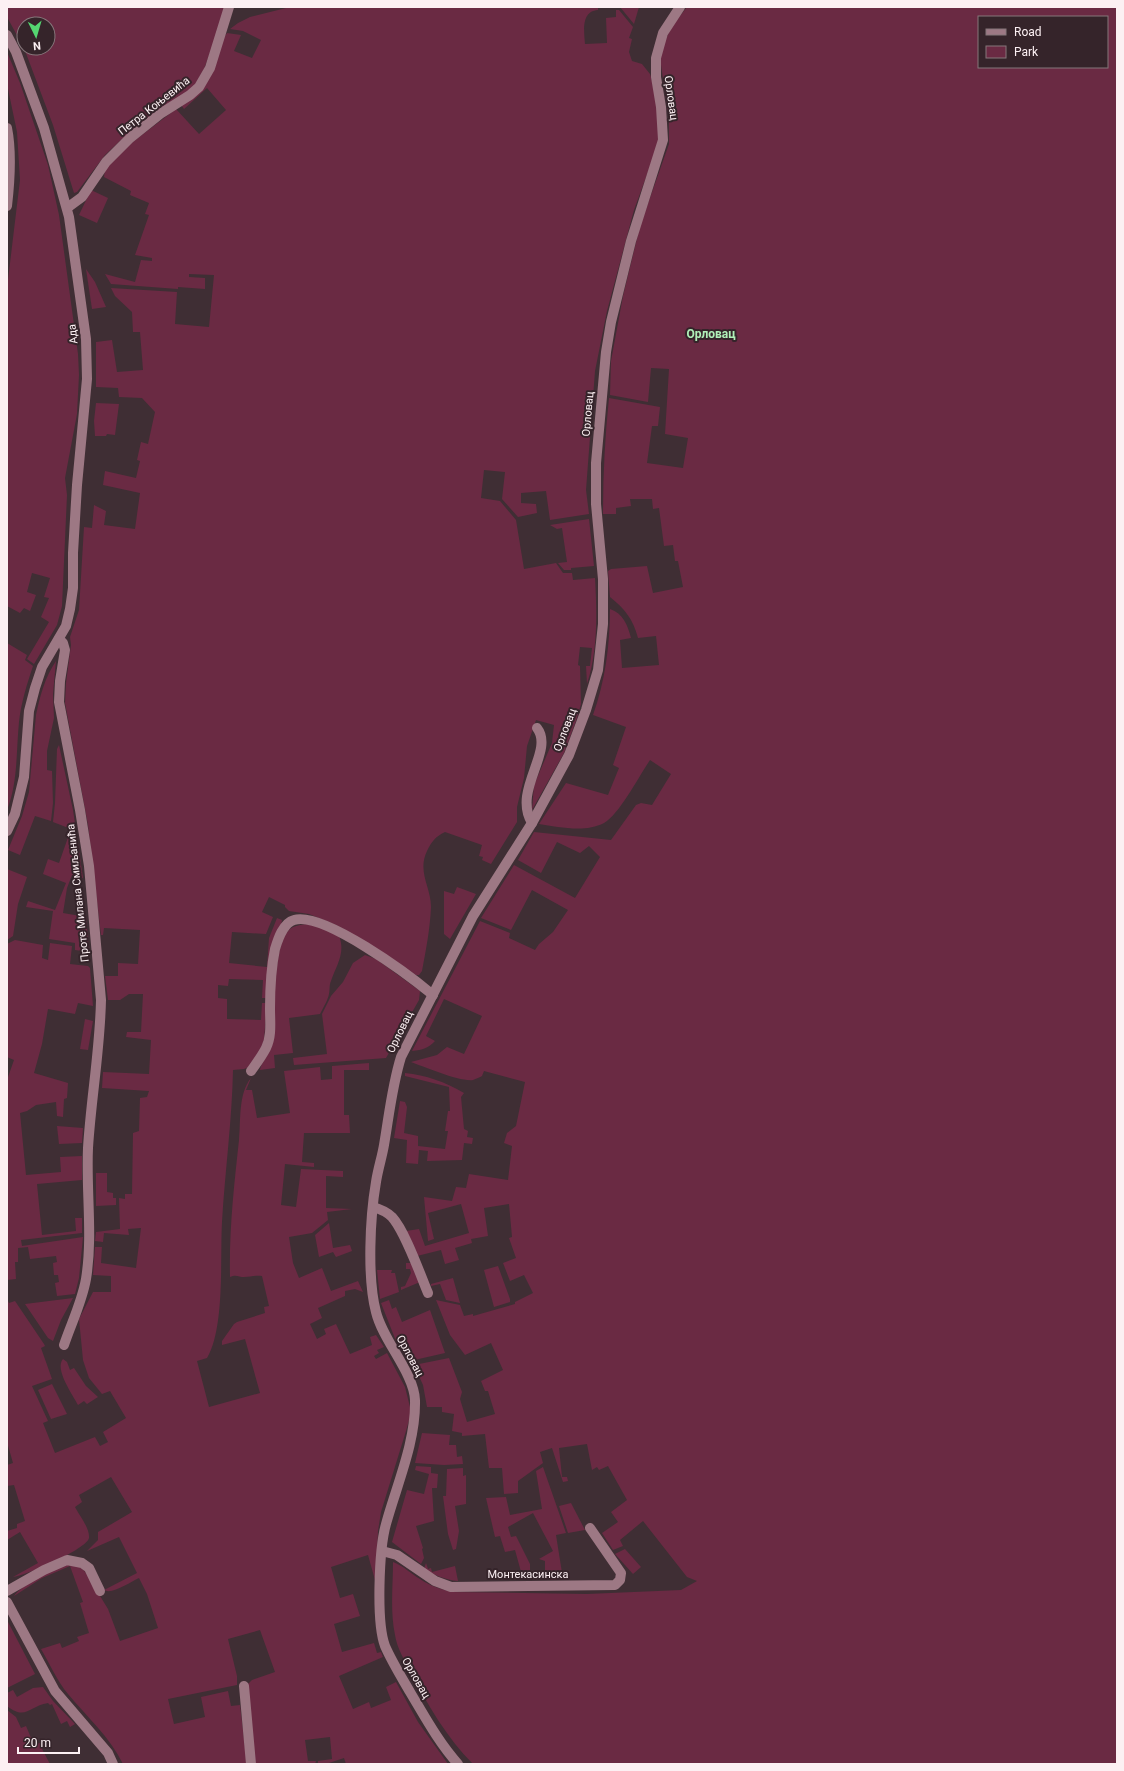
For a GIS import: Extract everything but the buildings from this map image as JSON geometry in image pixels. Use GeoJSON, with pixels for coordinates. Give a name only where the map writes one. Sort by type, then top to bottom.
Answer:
{"type":"FeatureCollection","features":[{"type":"Feature","properties":{"kind":"street","name":"Петра Коњевића"},"geometry":{"type":"LineString","coordinates":[[67,208],[82,196],[106,162],[130,138],[160,114],[190,95],[199,87],[210,68],[229,7]]}},
{"type":"Feature","properties":{"kind":"street","name":"Орловац"},"geometry":{"type":"LineString","coordinates":[[458,1764],[451,1757],[422,1712],[385,1645],[380,1622],[382,1550],[385,1527],[409,1444],[415,1410],[415,1398],[412,1385],[406,1372],[389,1345],[376,1314],[372,1294],[371,1270],[373,1207],[376,1183],[398,1065],[413,1031],[473,916],[532,823],[569,754],[586,710],[598,670],[603,624],[603,579],[596,504],[596,463],[606,352],[611,322],[631,241],[663,140],[661,107],[656,77],[656,58],[663,32],[680,7]]}},
{"type":"Feature","properties":{"kind":"street","name":"Ада"},"geometry":{"type":"LineString","coordinates":[[7,35],[16,52],[44,128],[67,208],[86,332],[87,380],[75,523],[73,588],[66,626],[59,639]]}},
{"type":"Feature","properties":{"kind":"street"},"geometry":{"type":"LineString","coordinates":[[7,128],[10,155],[10,178],[7,206]]}},
{"type":"Feature","properties":{"kind":"street"},"geometry":{"type":"LineString","coordinates":[[7,831],[15,814],[24,777],[29,710],[42,667],[59,639]]}},
{"type":"Feature","properties":{"kind":"street","name":"Проте Милана Смиљанића"},"geometry":{"type":"LineString","coordinates":[[59,639],[64,643],[65,650],[60,681],[59,702],[80,810],[89,866],[101,1000],[101,1019],[93,1080],[88,1150],[89,1219],[86,1280],[64,1345]]}},
{"type":"Feature","properties":{"kind":"street","name":"Орловац"},"geometry":{"type":"LineString","coordinates":[[532,823],[528,816],[526,804],[528,785],[541,747],[542,739],[537,728]]}},
{"type":"Feature","properties":{"kind":"street"},"geometry":{"type":"LineString","coordinates":[[251,1071],[266,1048],[270,1035],[272,969],[279,937],[285,926],[293,920],[305,918],[320,922],[340,932],[414,979],[433,995]]}},
{"type":"Feature","properties":{"kind":"street"},"geometry":{"type":"LineString","coordinates":[[373,1207],[386,1213],[396,1222],[428,1293]]}},
{"type":"Feature","properties":{"kind":"street","name":"Монтекасинска"},"geometry":{"type":"LineString","coordinates":[[382,1550],[398,1555],[435,1582],[451,1587],[615,1584],[620,1580],[621,1573],[590,1528]]}},
{"type":"Feature","properties":{"kind":"street"},"geometry":{"type":"LineString","coordinates":[[7,1591],[44,1570],[68,1560],[82,1563],[88,1568],[100,1591]]}},
{"type":"Feature","properties":{"kind":"street"},"geometry":{"type":"LineString","coordinates":[[7,1602],[55,1691],[108,1753],[113,1764]]}},
{"type":"Feature","properties":{"kind":"street"},"geometry":{"type":"LineString","coordinates":[[244,1686],[251,1764]]}},
{"type":"Feature","properties":{"kind":"green space"},"geometry":{"type":"Polygon","coordinates":[[[7,7],[225,7],[204,69],[195,85],[185,95],[121,140],[105,155],[77,192],[74,193],[53,125],[27,56],[56,56],[56,16],[16,16],[16,33],[7,17],[7,7]]]}},
{"type":"Feature","properties":{"kind":"green space"},"geometry":{"type":"Polygon","coordinates":[[[290,7],[598,7],[598,10],[593,11],[586,18],[584,28],[585,44],[607,43],[606,18],[616,17],[616,10],[619,10],[633,27],[629,38],[632,39],[629,52],[632,61],[642,64],[650,74],[657,107],[659,142],[634,210],[607,311],[595,371],[586,490],[589,514],[550,520],[546,491],[521,493],[521,503],[536,504],[537,513],[518,517],[502,499],[505,472],[484,470],[481,498],[500,501],[516,520],[524,569],[556,563],[563,573],[572,573],[573,580],[595,578],[596,632],[591,671],[587,684],[586,666],[590,666],[592,648],[580,647],[578,665],[580,666],[581,704],[564,753],[532,810],[534,785],[552,743],[554,725],[536,720],[527,746],[524,778],[517,807],[517,822],[491,864],[482,860],[483,857],[479,856],[482,845],[445,832],[434,840],[427,851],[423,866],[431,907],[428,939],[422,971],[419,975],[416,975],[336,925],[309,914],[289,911],[285,905],[269,897],[262,912],[273,917],[266,934],[232,932],[229,963],[267,967],[269,938],[277,918],[282,920],[267,998],[262,998],[263,980],[229,979],[228,986],[218,985],[218,998],[227,999],[227,1019],[261,1020],[262,1003],[267,1003],[264,1040],[261,1049],[251,1066],[244,1069],[233,1070],[222,1222],[221,1273],[217,1329],[213,1345],[207,1358],[197,1361],[209,1407],[260,1393],[245,1339],[222,1345],[222,1341],[234,1324],[265,1313],[264,1307],[269,1306],[262,1276],[230,1277],[231,1225],[241,1108],[247,1084],[251,1078],[246,1090],[252,1090],[257,1118],[290,1113],[284,1071],[320,1067],[321,1080],[332,1079],[332,1066],[369,1063],[369,1070],[344,1070],[344,1115],[349,1115],[350,1133],[304,1133],[302,1162],[314,1163],[314,1167],[285,1164],[281,1205],[296,1207],[301,1169],[343,1171],[343,1177],[326,1176],[326,1208],[352,1209],[327,1212],[328,1220],[312,1233],[289,1237],[293,1263],[299,1278],[322,1268],[331,1291],[358,1281],[363,1292],[355,1289],[345,1291],[345,1296],[318,1308],[322,1318],[310,1324],[317,1339],[326,1334],[324,1329],[336,1324],[350,1354],[372,1345],[370,1337],[376,1335],[384,1347],[377,1350],[379,1353],[374,1356],[376,1359],[387,1353],[405,1387],[410,1407],[410,1417],[381,1512],[378,1531],[376,1579],[375,1580],[368,1555],[331,1567],[340,1598],[353,1594],[360,1616],[334,1624],[342,1652],[374,1643],[377,1653],[381,1652],[383,1657],[339,1676],[353,1709],[369,1702],[371,1708],[391,1700],[386,1687],[396,1682],[418,1722],[448,1764],[346,1764],[344,1758],[329,1764],[318,1764],[318,1761],[332,1759],[330,1737],[305,1740],[308,1761],[316,1761],[315,1764],[254,1764],[248,1684],[252,1680],[275,1672],[260,1630],[228,1639],[237,1676],[237,1685],[168,1699],[174,1724],[205,1717],[201,1697],[228,1691],[231,1706],[240,1705],[247,1764],[123,1764],[118,1754],[105,1736],[64,1689],[41,1649],[60,1643],[62,1648],[79,1641],[77,1637],[89,1633],[80,1603],[83,1602],[70,1566],[42,1578],[14,1596],[23,1587],[46,1572],[67,1564],[72,1564],[85,1571],[108,1609],[120,1641],[158,1628],[147,1594],[139,1578],[112,1591],[104,1590],[137,1573],[119,1537],[87,1551],[98,1540],[98,1532],[132,1512],[111,1477],[79,1495],[82,1502],[75,1507],[88,1530],[89,1538],[86,1543],[78,1549],[42,1567],[13,1577],[38,1563],[20,1532],[7,1540],[7,1531],[17,1528],[17,1524],[25,1521],[14,1485],[7,1486],[7,1465],[13,1463],[7,1442],[7,1299],[9,1303],[15,1301],[45,1346],[41,1348],[52,1379],[32,1386],[48,1421],[43,1423],[55,1453],[95,1437],[100,1446],[108,1442],[103,1432],[126,1418],[110,1391],[102,1394],[89,1378],[83,1360],[79,1319],[93,1292],[111,1292],[111,1276],[93,1275],[95,1247],[102,1247],[101,1263],[136,1268],[141,1228],[128,1229],[129,1235],[104,1233],[103,1242],[95,1241],[96,1232],[120,1229],[119,1198],[125,1199],[125,1194],[132,1194],[133,1133],[139,1131],[140,1098],[147,1097],[149,1091],[102,1088],[103,1072],[149,1074],[151,1040],[126,1037],[127,1032],[141,1032],[143,994],[129,994],[120,1000],[108,1000],[105,976],[118,976],[118,963],[138,964],[140,930],[104,928],[103,935],[101,935],[88,825],[65,703],[71,645],[70,637],[79,610],[84,527],[92,528],[94,505],[106,511],[104,525],[135,529],[140,493],[103,485],[105,471],[136,478],[140,461],[137,460],[141,442],[148,444],[155,412],[142,398],[119,397],[118,388],[96,387],[96,342],[112,340],[117,372],[143,370],[140,332],[133,332],[132,312],[115,296],[111,288],[177,292],[175,324],[209,327],[214,275],[189,274],[189,277],[205,278],[205,289],[178,287],[178,289],[111,284],[105,274],[135,282],[141,260],[152,261],[152,258],[135,255],[149,215],[145,214],[149,203],[130,195],[131,191],[104,177],[105,169],[130,144],[176,109],[199,134],[226,110],[207,88],[184,109],[181,105],[190,100],[227,33],[241,35],[234,51],[252,58],[261,40],[243,31],[230,29],[250,17],[290,7]]]}},
{"type":"Feature","properties":{"kind":"green space"},"geometry":{"type":"Polygon","coordinates":[[[620,7],[639,7],[634,24],[620,7]]]}},
{"type":"Feature","properties":{"kind":"green space"},"geometry":{"type":"Polygon","coordinates":[[[687,7],[1117,7],[1117,1764],[473,1764],[446,1732],[431,1708],[403,1658],[396,1640],[393,1626],[392,1608],[393,1562],[428,1584],[452,1592],[587,1594],[681,1590],[697,1581],[687,1577],[643,1521],[620,1540],[623,1546],[613,1550],[602,1533],[618,1522],[611,1512],[627,1500],[608,1466],[599,1470],[597,1467],[592,1470],[587,1444],[559,1448],[562,1477],[567,1477],[568,1481],[563,1482],[552,1448],[540,1452],[543,1463],[518,1481],[518,1493],[504,1494],[502,1468],[489,1468],[485,1434],[462,1436],[462,1433],[452,1431],[454,1414],[442,1412],[442,1407],[427,1407],[423,1385],[414,1365],[449,1358],[462,1392],[460,1399],[467,1422],[495,1414],[488,1391],[485,1391],[481,1381],[503,1370],[491,1343],[465,1355],[450,1335],[436,1300],[460,1305],[464,1316],[473,1314],[473,1316],[515,1304],[515,1302],[533,1293],[524,1275],[510,1281],[503,1263],[516,1258],[509,1238],[512,1237],[509,1204],[484,1208],[488,1236],[471,1239],[472,1243],[455,1248],[459,1260],[445,1264],[441,1250],[417,1256],[406,1231],[419,1229],[425,1246],[469,1233],[461,1204],[428,1213],[434,1239],[428,1241],[424,1197],[452,1201],[456,1187],[466,1188],[469,1174],[508,1180],[512,1146],[504,1143],[507,1133],[516,1126],[525,1082],[484,1071],[482,1076],[473,1080],[460,1079],[411,1062],[437,1055],[447,1047],[464,1054],[482,1016],[444,999],[426,1036],[435,1041],[425,1048],[412,1051],[480,921],[510,933],[509,938],[535,950],[539,944],[553,932],[568,910],[532,890],[511,930],[481,918],[514,865],[575,898],[600,857],[589,846],[580,853],[557,842],[541,873],[518,860],[534,832],[611,840],[636,805],[641,803],[652,805],[671,774],[650,760],[616,812],[610,819],[597,826],[580,829],[539,824],[566,783],[608,795],[619,768],[613,765],[626,727],[593,715],[604,676],[609,636],[610,609],[622,617],[631,638],[620,640],[622,668],[659,665],[656,636],[638,638],[634,625],[628,615],[610,597],[608,571],[611,569],[647,566],[653,593],[683,587],[678,561],[675,561],[673,545],[664,546],[659,508],[653,509],[652,499],[630,499],[631,506],[616,508],[616,514],[603,514],[604,456],[609,398],[660,407],[658,426],[652,426],[647,463],[683,468],[688,438],[665,434],[669,369],[651,368],[648,402],[610,395],[611,361],[623,296],[640,226],[669,144],[669,120],[660,58],[664,43],[672,26],[687,7]]]}},
{"type":"Feature","properties":{"kind":"green space"},"geometry":{"type":"Polygon","coordinates":[[[7,52],[20,83],[48,165],[59,215],[78,354],[79,375],[77,414],[65,478],[67,495],[62,606],[57,625],[34,664],[27,659],[49,622],[41,617],[49,598],[44,597],[50,578],[32,573],[27,592],[36,595],[30,611],[24,608],[20,613],[7,606],[7,288],[20,180],[17,132],[7,84],[7,52]]]}},
{"type":"Feature","properties":{"kind":"green space"},"geometry":{"type":"Polygon","coordinates":[[[91,190],[108,198],[97,223],[79,215],[91,190]]]}},
{"type":"Feature","properties":{"kind":"green space"},"geometry":{"type":"Polygon","coordinates":[[[86,269],[95,282],[106,307],[92,309],[86,269]]]}},
{"type":"Feature","properties":{"kind":"green space"},"geometry":{"type":"Polygon","coordinates":[[[96,403],[119,404],[115,435],[107,434],[106,436],[95,436],[94,421],[96,403]]]}},
{"type":"Feature","properties":{"kind":"green space"},"geometry":{"type":"Polygon","coordinates":[[[589,519],[594,566],[564,570],[558,563],[567,562],[562,528],[557,529],[550,525],[589,519]]]}},
{"type":"Feature","properties":{"kind":"green space"},"geometry":{"type":"Polygon","coordinates":[[[7,643],[27,655],[25,660],[33,666],[21,708],[15,778],[11,800],[7,810],[7,643]]]}},
{"type":"Feature","properties":{"kind":"green space"},"geometry":{"type":"Polygon","coordinates":[[[56,661],[53,694],[54,718],[47,751],[47,770],[52,771],[53,803],[51,821],[35,816],[20,855],[8,850],[22,816],[29,792],[36,715],[39,701],[43,687],[56,661]]]}},
{"type":"Feature","properties":{"kind":"green space"},"geometry":{"type":"Polygon","coordinates":[[[59,745],[73,810],[83,878],[72,875],[67,888],[63,913],[86,917],[89,952],[75,950],[75,943],[49,939],[53,911],[26,907],[28,901],[55,910],[66,883],[43,874],[48,859],[59,863],[71,829],[53,822],[57,749],[59,745]]]}},
{"type":"Feature","properties":{"kind":"green space"},"geometry":{"type":"Polygon","coordinates":[[[7,869],[27,877],[18,904],[13,936],[7,940],[7,869]]]}},
{"type":"Feature","properties":{"kind":"green space"},"geometry":{"type":"Polygon","coordinates":[[[457,887],[476,894],[450,939],[444,934],[444,891],[454,894],[457,887]]]}},
{"type":"Feature","properties":{"kind":"green space"},"geometry":{"type":"Polygon","coordinates":[[[308,924],[317,926],[339,936],[341,942],[341,954],[330,983],[327,1001],[320,1014],[289,1018],[293,1053],[274,1055],[275,1068],[260,1070],[270,1048],[277,968],[279,952],[283,939],[292,928],[308,924]]]}},
{"type":"Feature","properties":{"kind":"green space"},"geometry":{"type":"Polygon","coordinates":[[[15,940],[43,945],[42,958],[48,960],[50,943],[72,946],[70,964],[88,966],[90,968],[93,1006],[78,1003],[75,1014],[48,1009],[42,1044],[34,1073],[68,1083],[67,1098],[64,1099],[63,1117],[57,1116],[56,1102],[36,1105],[27,1111],[20,1113],[26,1175],[61,1172],[60,1157],[82,1156],[82,1180],[37,1184],[42,1235],[76,1231],[75,1218],[82,1218],[82,1233],[21,1240],[22,1246],[83,1237],[79,1278],[75,1294],[57,1296],[55,1283],[59,1282],[58,1275],[54,1275],[53,1263],[57,1262],[56,1256],[30,1259],[28,1247],[18,1248],[18,1262],[15,1262],[16,1279],[7,1280],[7,1080],[14,1060],[7,1057],[7,944],[15,940]]]}},
{"type":"Feature","properties":{"kind":"green space"},"geometry":{"type":"Polygon","coordinates":[[[365,955],[376,959],[420,991],[419,1000],[386,1058],[294,1065],[293,1058],[327,1054],[322,1014],[331,996],[343,982],[353,963],[365,955]]]}},
{"type":"Feature","properties":{"kind":"green space"},"geometry":{"type":"Polygon","coordinates":[[[85,1019],[93,1021],[88,1050],[80,1049],[85,1019]]]}},
{"type":"Feature","properties":{"kind":"green space"},"geometry":{"type":"Polygon","coordinates":[[[405,1073],[420,1075],[435,1080],[464,1093],[461,1097],[464,1129],[468,1131],[467,1137],[473,1138],[472,1144],[464,1143],[462,1160],[427,1161],[428,1151],[419,1150],[418,1164],[406,1163],[407,1140],[394,1138],[400,1101],[405,1102],[407,1107],[404,1133],[418,1136],[418,1146],[445,1149],[448,1131],[445,1131],[448,1111],[450,1111],[449,1087],[405,1076],[405,1073]]]}},
{"type":"Feature","properties":{"kind":"green space"},"geometry":{"type":"Polygon","coordinates":[[[57,1126],[83,1128],[82,1143],[59,1144],[57,1126]]]}},
{"type":"Feature","properties":{"kind":"green space"},"geometry":{"type":"Polygon","coordinates":[[[96,1173],[107,1173],[107,1192],[113,1193],[113,1198],[116,1198],[116,1205],[96,1206],[96,1173]]]}},
{"type":"Feature","properties":{"kind":"green space"},"geometry":{"type":"Polygon","coordinates":[[[329,1223],[333,1248],[350,1245],[352,1251],[336,1257],[333,1252],[319,1257],[315,1235],[329,1223]]]}},
{"type":"Feature","properties":{"kind":"green space"},"geometry":{"type":"Polygon","coordinates":[[[406,1263],[411,1263],[420,1282],[401,1290],[401,1287],[405,1286],[411,1273],[410,1269],[406,1269],[406,1263]]]}},
{"type":"Feature","properties":{"kind":"green space"},"geometry":{"type":"Polygon","coordinates":[[[498,1266],[510,1302],[494,1307],[484,1270],[498,1266]]]}},
{"type":"Feature","properties":{"kind":"green space"},"geometry":{"type":"Polygon","coordinates":[[[377,1270],[392,1270],[391,1273],[395,1273],[399,1292],[380,1299],[377,1270]]]}},
{"type":"Feature","properties":{"kind":"green space"},"geometry":{"type":"Polygon","coordinates":[[[453,1278],[460,1303],[446,1300],[440,1284],[431,1286],[431,1284],[453,1278]]]}},
{"type":"Feature","properties":{"kind":"green space"},"geometry":{"type":"Polygon","coordinates":[[[73,1298],[61,1320],[53,1341],[48,1338],[25,1304],[73,1298]]]}},
{"type":"Feature","properties":{"kind":"green space"},"geometry":{"type":"Polygon","coordinates":[[[389,1300],[392,1309],[396,1307],[402,1322],[430,1310],[445,1353],[410,1361],[396,1341],[381,1303],[389,1300]]]}},
{"type":"Feature","properties":{"kind":"green space"},"geometry":{"type":"Polygon","coordinates":[[[63,1359],[67,1362],[70,1370],[74,1368],[86,1386],[98,1397],[87,1404],[84,1401],[78,1405],[62,1375],[61,1363],[63,1359]]]}},
{"type":"Feature","properties":{"kind":"green space"},"geometry":{"type":"Polygon","coordinates":[[[52,1384],[67,1414],[51,1419],[38,1390],[52,1384]]]}},
{"type":"Feature","properties":{"kind":"green space"},"geometry":{"type":"Polygon","coordinates":[[[422,1433],[450,1435],[449,1445],[456,1445],[457,1457],[462,1456],[463,1464],[444,1465],[415,1463],[422,1433]]]}},
{"type":"Feature","properties":{"kind":"green space"},"geometry":{"type":"Polygon","coordinates":[[[416,1466],[431,1467],[431,1473],[438,1474],[437,1488],[432,1488],[434,1521],[416,1526],[423,1548],[424,1558],[421,1564],[392,1542],[407,1490],[424,1494],[429,1474],[415,1470],[416,1466]]]}},
{"type":"Feature","properties":{"kind":"green space"},"geometry":{"type":"Polygon","coordinates":[[[543,1467],[566,1533],[556,1535],[563,1579],[545,1580],[545,1561],[539,1559],[553,1551],[533,1513],[508,1527],[511,1537],[516,1536],[530,1564],[530,1579],[523,1579],[515,1550],[505,1552],[500,1536],[495,1537],[486,1498],[506,1497],[510,1515],[542,1509],[536,1471],[543,1467]]]}},
{"type":"Feature","properties":{"kind":"green space"},"geometry":{"type":"Polygon","coordinates":[[[463,1468],[463,1476],[466,1475],[466,1504],[455,1506],[459,1531],[456,1549],[453,1550],[448,1534],[443,1496],[446,1496],[447,1469],[463,1468]]]}},
{"type":"Feature","properties":{"kind":"green space"},"geometry":{"type":"Polygon","coordinates":[[[571,1503],[585,1530],[568,1533],[559,1506],[571,1503]]]}},
{"type":"Feature","properties":{"kind":"green space"},"geometry":{"type":"Polygon","coordinates":[[[625,1549],[641,1567],[633,1574],[615,1554],[625,1549]]]}},
{"type":"Feature","properties":{"kind":"green space"},"geometry":{"type":"Polygon","coordinates":[[[426,1563],[428,1569],[431,1568],[432,1572],[455,1566],[458,1581],[440,1577],[424,1569],[426,1563]]]}},
{"type":"Feature","properties":{"kind":"green space"},"geometry":{"type":"Polygon","coordinates":[[[7,1620],[35,1674],[7,1688],[7,1620]]]}},
{"type":"Feature","properties":{"kind":"green space"},"geometry":{"type":"Polygon","coordinates":[[[43,1687],[53,1701],[75,1724],[70,1727],[67,1721],[61,1724],[52,1704],[50,1705],[48,1703],[23,1712],[13,1710],[7,1706],[7,1693],[13,1690],[17,1697],[33,1688],[43,1687]]]}},
{"type":"Feature","properties":{"kind":"green space"},"geometry":{"type":"Polygon","coordinates":[[[7,1710],[16,1717],[21,1728],[26,1726],[34,1745],[42,1742],[44,1746],[42,1749],[50,1764],[7,1764],[7,1710]]]}},
{"type":"Feature","properties":{"kind":"district","name":"Орловац"},"geometry":{"type":"Point","coordinates":[711,334]}}]}
